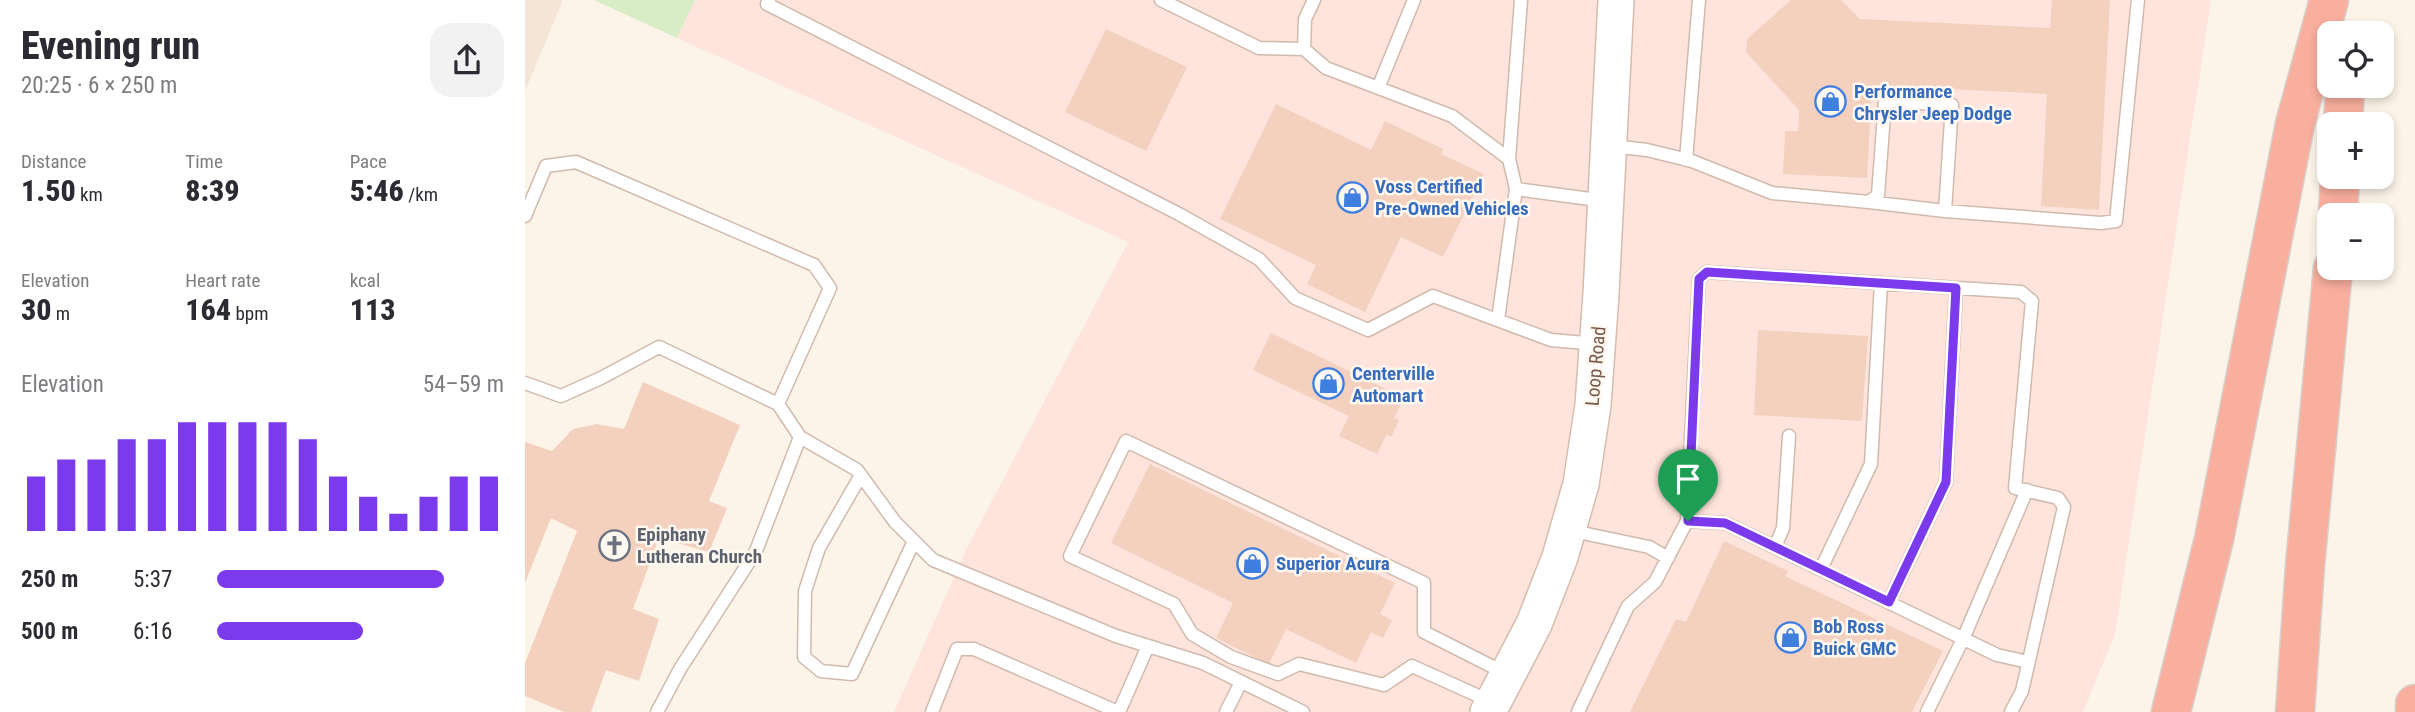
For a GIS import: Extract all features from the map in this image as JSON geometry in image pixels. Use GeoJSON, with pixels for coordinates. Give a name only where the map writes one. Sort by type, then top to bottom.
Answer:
{"type":"FeatureCollection","features":[{"type":"Feature","properties":{"kind":"highway"},"geometry":{"type":"LineString","coordinates":[[2171,712],[2214,539],[2295,124],[2329,0]]}},
{"type":"Feature","properties":{"kind":"highway"},"geometry":{"type":"LineString","coordinates":[[2349,21],[2350,0]]}},
{"type":"Feature","properties":{"kind":"highway"},"geometry":{"type":"LineString","coordinates":[[2295,712],[2305,566],[2332,280]]}},
{"type":"Feature","properties":{"kind":"highway"},"geometry":{"type":"LineString","coordinates":[[2414,712],[2415,704]]}},
{"type":"Feature","properties":{"kind":"street","name":"Loop Road"},"geometry":{"type":"LineString","coordinates":[[1496,696],[1534,624],[1560,557],[1581,484],[1593,405],[1616,0]]}},
{"type":"Feature","properties":{"kind":"lane"},"geometry":{"type":"LineString","coordinates":[[769,0],[767,5],[1179,214],[1259,259],[1295,298],[1368,330],[1433,296],[1551,340],[1597,344]]}},
{"type":"Feature","properties":{"kind":"lane"},"geometry":{"type":"LineString","coordinates":[[1161,0],[1259,48],[1304,49],[1326,68],[1452,116],[1509,159]]}},
{"type":"Feature","properties":{"kind":"lane"},"geometry":{"type":"LineString","coordinates":[[1304,49],[1305,19],[1314,0]]}},
{"type":"Feature","properties":{"kind":"lane"},"geometry":{"type":"LineString","coordinates":[[1378,88],[1414,0]]}},
{"type":"Feature","properties":{"kind":"lane"},"geometry":{"type":"LineString","coordinates":[[1498,320],[1516,189],[1509,159],[1521,0]]}},
{"type":"Feature","properties":{"kind":"lane"},"geometry":{"type":"LineString","coordinates":[[1686,160],[1699,0]]}},
{"type":"Feature","properties":{"kind":"lane"},"geometry":{"type":"LineString","coordinates":[[1609,146],[1647,150],[1686,160],[1731,175],[1772,193],[1945,211],[2116,221],[2138,0]]}},
{"type":"Feature","properties":{"kind":"lane"},"geometry":{"type":"LineString","coordinates":[[1869,202],[1878,195],[1885,101],[1952,105],[1945,211]]}},
{"type":"Feature","properties":{"kind":"lane"},"geometry":{"type":"LineString","coordinates":[[525,216],[546,166],[576,162],[814,265],[830,288],[778,404]]}},
{"type":"Feature","properties":{"kind":"lane"},"geometry":{"type":"LineString","coordinates":[[1516,189],[1605,201]]}},
{"type":"Feature","properties":{"kind":"lane"},"geometry":{"type":"LineString","coordinates":[[1578,712],[1628,606],[1655,582],[1688,521],[1699,279],[1707,272],[2021,292],[2032,301],[2015,488],[2058,498],[2064,507],[2022,691],[2011,712]]}},
{"type":"Feature","properties":{"kind":"lane"},"geometry":{"type":"LineString","coordinates":[[1821,569],[1871,464],[1881,283]]}},
{"type":"Feature","properties":{"kind":"lane"},"geometry":{"type":"LineString","coordinates":[[1889,602],[1946,482],[1956,288]]}},
{"type":"Feature","properties":{"kind":"lane"},"geometry":{"type":"LineString","coordinates":[[525,383],[561,396],[659,347],[778,404],[800,437],[857,470],[895,522],[933,560],[1116,636],[1203,663],[1303,712]]}},
{"type":"Feature","properties":{"kind":"lane"},"geometry":{"type":"LineString","coordinates":[[1775,547],[1783,528],[1789,436]]}},
{"type":"Feature","properties":{"kind":"lane"},"geometry":{"type":"LineString","coordinates":[[657,712],[680,669],[756,551],[800,437]]}},
{"type":"Feature","properties":{"kind":"lane"},"geometry":{"type":"LineString","coordinates":[[1126,441],[1424,583],[1425,632],[1496,696],[1412,666],[1384,685],[1299,664],[1278,674],[1231,657],[1192,634],[1174,604],[1070,556],[1126,441]]}},
{"type":"Feature","properties":{"kind":"lane"},"geometry":{"type":"LineString","coordinates":[[861,475],[819,548],[804,592],[804,657],[821,671],[852,674],[914,541]]}},
{"type":"Feature","properties":{"kind":"lane"},"geometry":{"type":"LineString","coordinates":[[1927,712],[1963,639],[2027,490]]}},
{"type":"Feature","properties":{"kind":"lane"},"geometry":{"type":"LineString","coordinates":[[1688,521],[1725,523],[1997,655],[2028,662]]}},
{"type":"Feature","properties":{"kind":"lane"},"geometry":{"type":"LineString","coordinates":[[1568,529],[1649,547],[1668,558]]}},
{"type":"Feature","properties":{"kind":"lane"},"geometry":{"type":"LineString","coordinates":[[932,712],[957,649],[974,649],[1119,712],[1148,646]]}},
{"type":"Feature","properties":{"kind":"lane"},"geometry":{"type":"LineString","coordinates":[[1227,712],[1241,682]]}},
{"type":"Feature","properties":{"kind":"shaded area"},"geometry":{"type":"Polygon","coordinates":[[[525,0],[563,0],[525,91],[525,0]]]}},
{"type":"Feature","properties":{"kind":"shaded area"},"geometry":{"type":"Polygon","coordinates":[[[695,0],[2211,0],[2115,634],[2083,712],[894,712],[966,550],[1128,242],[677,38],[695,0]]]}},
{"type":"Feature","properties":{"kind":"green space"},"geometry":{"type":"Polygon","coordinates":[[[594,0],[695,0],[677,38],[594,0]]]}},
{"type":"Feature","properties":{"kind":"building","name":"Performance Chrysler Jeep Dodge"},"geometry":{"type":"Polygon","coordinates":[[[1791,0],[1841,0],[1860,19],[2050,28],[2052,0],[2110,0],[2099,210],[2041,206],[2047,94],[1872,85],[1867,178],[1783,174],[1785,131],[1798,131],[1799,110],[1746,52],[1747,39],[1791,0]]]}},
{"type":"Feature","properties":{"kind":"building"},"geometry":{"type":"Polygon","coordinates":[[[1106,29],[1187,67],[1146,151],[1065,112],[1106,29]]]}},
{"type":"Feature","properties":{"kind":"building","name":"Voss Certified Pre-Owned Vehicles"},"geometry":{"type":"Polygon","coordinates":[[[1276,104],[1371,150],[1385,121],[1443,149],[1441,154],[1484,174],[1443,257],[1401,237],[1365,312],[1307,284],[1316,265],[1220,219],[1276,104]]]}},
{"type":"Feature","properties":{"kind":"building"},"geometry":{"type":"Polygon","coordinates":[[[1758,330],[1868,336],[1862,421],[1754,415],[1758,330]]]}},
{"type":"Feature","properties":{"kind":"building","name":"Centerville Automart"},"geometry":{"type":"Polygon","coordinates":[[[1271,333],[1404,398],[1394,418],[1399,420],[1391,437],[1387,434],[1377,454],[1339,436],[1349,416],[1253,370],[1271,333]]]}},
{"type":"Feature","properties":{"kind":"building","name":"Epiphany Lutheran Church"},"geometry":{"type":"Polygon","coordinates":[[[643,382],[740,425],[709,501],[727,508],[709,552],[659,538],[633,609],[659,619],[639,681],[606,670],[591,712],[564,712],[525,696],[525,663],[577,531],[551,518],[525,583],[525,442],[552,451],[573,429],[597,424],[624,429],[643,382]]]}},
{"type":"Feature","properties":{"kind":"building","name":"Superior Acura"},"geometry":{"type":"Polygon","coordinates":[[[1150,464],[1395,583],[1380,614],[1392,620],[1383,638],[1371,632],[1356,663],[1286,629],[1269,664],[1216,638],[1233,603],[1111,543],[1150,464]]]}},
{"type":"Feature","properties":{"kind":"building","name":"Bob Ross Buick GMC"},"geometry":{"type":"Polygon","coordinates":[[[1724,541],[1788,571],[1785,576],[1943,651],[1912,712],[1630,712],[1676,619],[1686,622],[1724,541]]]}},
{"type":"Feature","properties":{"kind":"place","name":"Performance Chrysler Jeep Dodge"},"geometry":{"type":"Point","coordinates":[1831,102]}},
{"type":"Feature","properties":{"kind":"place","name":"Voss Certified Pre-Owned Vehicles"},"geometry":{"type":"Point","coordinates":[1352,197]}},
{"type":"Feature","properties":{"kind":"place","name":"Centerville Automart"},"geometry":{"type":"Point","coordinates":[1329,384]}},
{"type":"Feature","properties":{"kind":"place","name":"Epiphany Lutheran Church"},"geometry":{"type":"Point","coordinates":[614,545]}},
{"type":"Feature","properties":{"kind":"place","name":"Superior Acura"},"geometry":{"type":"Point","coordinates":[1253,563]}},
{"type":"Feature","properties":{"kind":"place","name":"Bob Ross Buick GMC"},"geometry":{"type":"Point","coordinates":[1790,637]}},
{"type":"Feature","properties":{"kind":"route"},"geometry":{"type":"LineString","coordinates":[[1707,272],[1956,288],[1946,482],[1889,602],[1725,523],[1688,521],[1699,279],[1707,272]]}}]}
